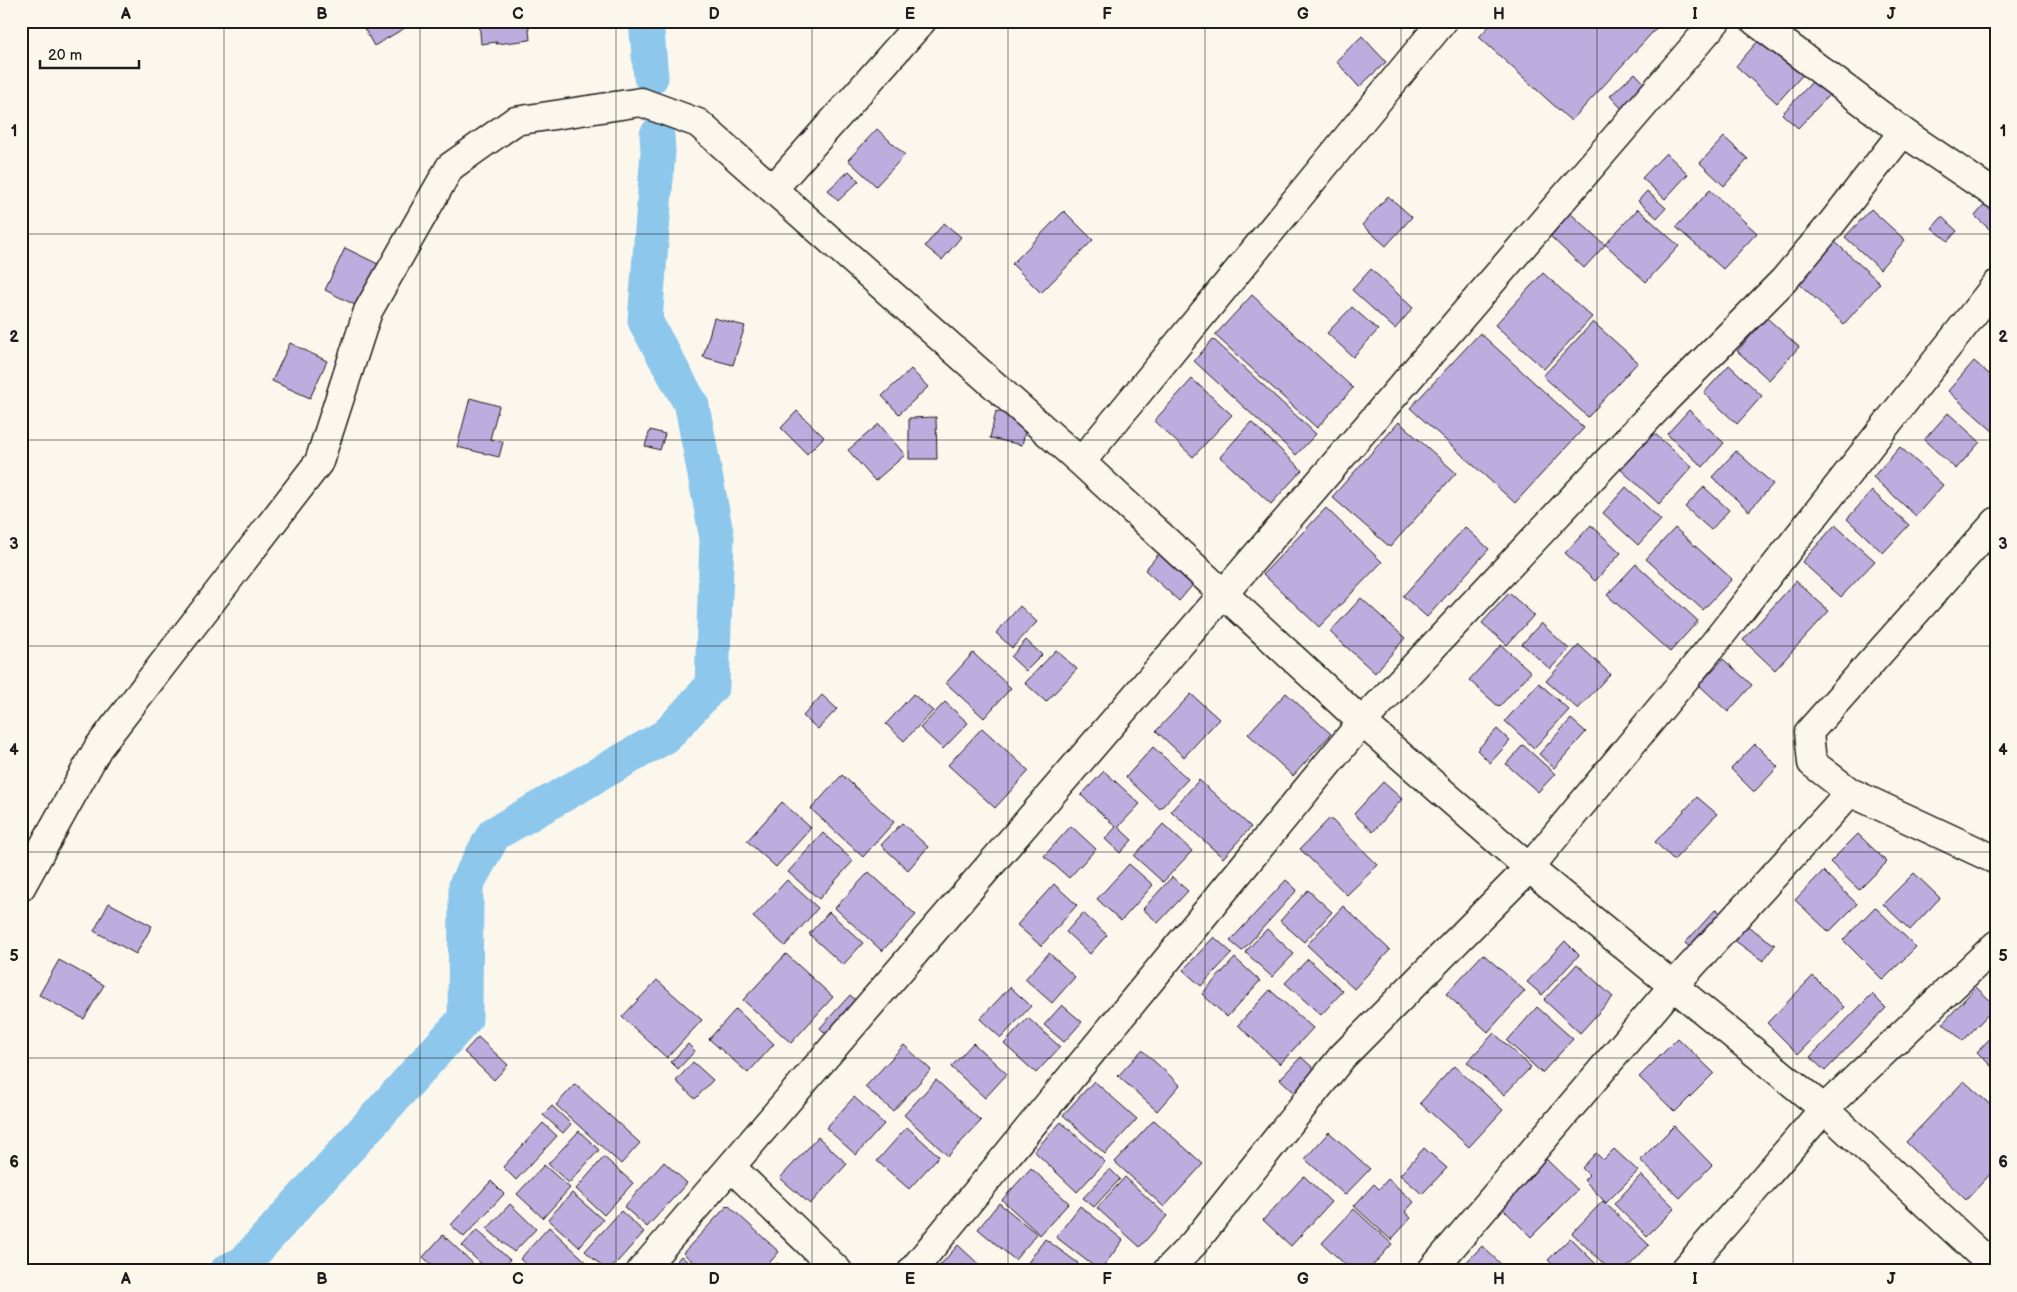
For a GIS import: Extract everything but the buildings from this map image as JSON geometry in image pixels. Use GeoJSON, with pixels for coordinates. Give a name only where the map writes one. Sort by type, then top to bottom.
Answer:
{"type":"FeatureCollection","features":[{"type":"Feature","properties":{"kind":"street"},"geometry":{"type":"LineString","coordinates":[[773,189],[922,21]]}},
{"type":"Feature","properties":{"kind":"street"},"geometry":{"type":"LineString","coordinates":[[1081,462],[1443,21]]}},
{"type":"Feature","properties":{"kind":"street"},"geometry":{"type":"LineString","coordinates":[[641,1271],[1716,21]]}},
{"type":"Feature","properties":{"kind":"street"},"geometry":{"type":"LineString","coordinates":[[1755,21],[1903,132],[1996,195]]}},
{"type":"Feature","properties":{"kind":"street"},"geometry":{"type":"LineString","coordinates":[[21,887],[98,748],[319,462],[368,311],[450,167],[515,121],[641,102],[698,123],[1081,462],[1362,722],[1529,868],[1824,1109],[1987,1261]]}},
{"type":"Feature","properties":{"kind":"street"},"geometry":{"type":"LineString","coordinates":[[912,1271],[1362,722],[1666,399],[1784,280],[1832,223],[1903,132]]}},
{"type":"Feature","properties":{"kind":"street"},"geometry":{"type":"LineString","coordinates":[[1167,1271],[1194,1243],[1342,1057],[1529,868],[1713,645],[1996,285]]}},
{"type":"Feature","properties":{"kind":"street"},"geometry":{"type":"LineString","coordinates":[[1996,522],[1809,732],[1812,763],[1850,792],[1996,860]]}},
{"type":"Feature","properties":{"kind":"street"},"geometry":{"type":"LineString","coordinates":[[1431,1271],[1674,985],[1850,792]]}},
{"type":"Feature","properties":{"kind":"street"},"geometry":{"type":"LineString","coordinates":[[1684,1271],[1824,1109],[1996,945]]}},
{"type":"Feature","properties":{"kind":"street"},"geometry":{"type":"LineString","coordinates":[[731,1167],[838,1271]]}},
{"type":"Feature","properties":{"kind":"waterway"},"geometry":{"type":"LineString","coordinates":[[646,21],[651,77]]}},
{"type":"Feature","properties":{"kind":"waterway"},"geometry":{"type":"LineString","coordinates":[[227,1271],[244,1263],[465,1019],[466,885],[494,834],[666,736],[712,686],[717,538],[692,406],[645,321],[658,152],[657,135]]}}]}
